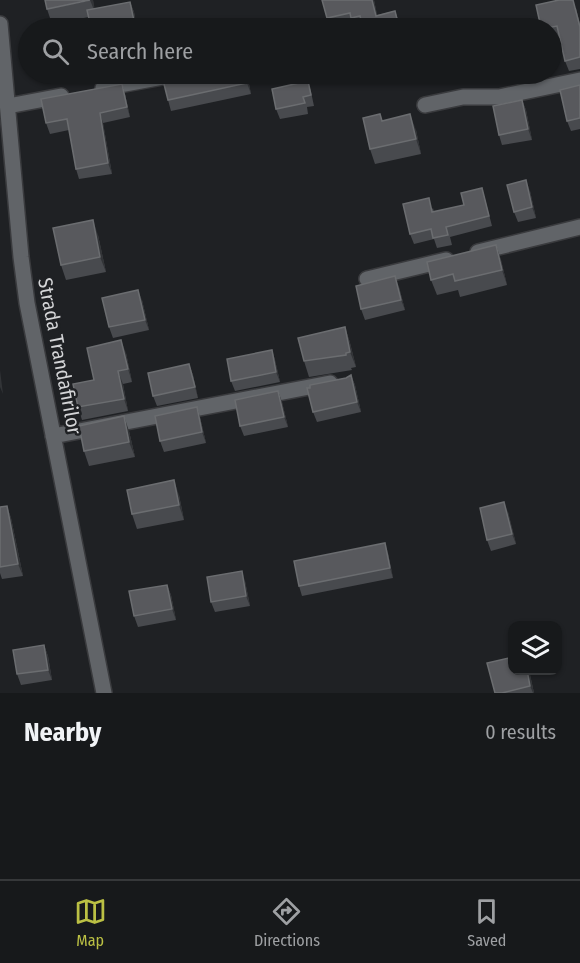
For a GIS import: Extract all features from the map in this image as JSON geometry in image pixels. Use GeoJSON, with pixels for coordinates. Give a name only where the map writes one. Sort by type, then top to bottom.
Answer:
{"type":"FeatureCollection","features":[{"type":"Feature","properties":{"kind":"street","name":"Strada Trandafirilor"},"geometry":{"type":"LineString","coordinates":[[0,24],[21,257],[29,313],[104,693]]}},
{"type":"Feature","properties":{"kind":"street"},"geometry":{"type":"LineString","coordinates":[[562,84],[580,80]]}},
{"type":"Feature","properties":{"kind":"street"},"geometry":{"type":"LineString","coordinates":[[8,106],[127,84]]}},
{"type":"Feature","properties":{"kind":"street"},"geometry":{"type":"LineString","coordinates":[[425,105],[463,97],[499,96],[560,84]]}},
{"type":"Feature","properties":{"kind":"street"},"geometry":{"type":"LineString","coordinates":[[367,279],[580,227]]}},
{"type":"Feature","properties":{"kind":"street"},"geometry":{"type":"LineString","coordinates":[[53,436],[348,379]]}},
{"type":"Feature","properties":{"kind":"building"},"geometry":{"type":"Polygon","coordinates":[[[45,0],[90,0],[47,9],[45,0]]]}},
{"type":"Feature","properties":{"kind":"building"},"geometry":{"type":"Polygon","coordinates":[[[322,0],[372,0],[376,16],[395,11],[397,18],[360,18],[360,16],[351,18],[350,13],[327,18],[322,0]]]}},
{"type":"Feature","properties":{"kind":"building"},"geometry":{"type":"Polygon","coordinates":[[[559,0],[573,0],[580,27],[580,57],[565,61],[562,48],[562,18],[539,18],[536,5],[559,0]]]}},
{"type":"Feature","properties":{"kind":"building"},"geometry":{"type":"Polygon","coordinates":[[[130,2],[133,18],[89,18],[87,10],[130,2]]]}},
{"type":"Feature","properties":{"kind":"building"},"geometry":{"type":"Polygon","coordinates":[[[122,84],[127,107],[100,113],[108,163],[76,169],[67,119],[46,123],[41,99],[122,84]]]}},
{"type":"Feature","properties":{"kind":"building"},"geometry":{"type":"Polygon","coordinates":[[[164,84],[242,84],[168,100],[164,84]]]}},
{"type":"Feature","properties":{"kind":"building"},"geometry":{"type":"Polygon","coordinates":[[[294,84],[309,84],[311,95],[303,97],[305,103],[276,109],[272,89],[294,84]]]}},
{"type":"Feature","properties":{"kind":"building"},"geometry":{"type":"Polygon","coordinates":[[[580,85],[580,118],[567,121],[560,90],[580,85]]]}},
{"type":"Feature","properties":{"kind":"building"},"geometry":{"type":"Polygon","coordinates":[[[522,100],[528,129],[499,135],[493,106],[522,100]]]}},
{"type":"Feature","properties":{"kind":"building"},"geometry":{"type":"Polygon","coordinates":[[[380,114],[382,121],[410,114],[416,139],[370,149],[363,118],[380,114]]]}},
{"type":"Feature","properties":{"kind":"building"},"geometry":{"type":"Polygon","coordinates":[[[526,180],[532,207],[514,212],[507,185],[526,180]]]}},
{"type":"Feature","properties":{"kind":"building"},"geometry":{"type":"Polygon","coordinates":[[[482,188],[489,216],[446,227],[448,235],[433,238],[431,229],[410,234],[403,204],[429,198],[432,212],[464,205],[461,193],[482,188]]]}},
{"type":"Feature","properties":{"kind":"building"},"geometry":{"type":"Polygon","coordinates":[[[93,220],[100,257],[61,265],[53,228],[93,220]]]}},
{"type":"Feature","properties":{"kind":"building"},"geometry":{"type":"Polygon","coordinates":[[[496,245],[502,270],[455,281],[453,274],[431,280],[427,262],[496,245]]]}},
{"type":"Feature","properties":{"kind":"building"},"geometry":{"type":"Polygon","coordinates":[[[395,276],[401,300],[361,309],[356,286],[395,276]]]}},
{"type":"Feature","properties":{"kind":"building"},"geometry":{"type":"Polygon","coordinates":[[[138,290],[145,320],[109,327],[102,298],[138,290]]]}},
{"type":"Feature","properties":{"kind":"building"},"geometry":{"type":"Polygon","coordinates":[[[345,327],[350,352],[346,355],[304,361],[298,338],[345,327]]]}},
{"type":"Feature","properties":{"kind":"building"},"geometry":{"type":"Polygon","coordinates":[[[121,340],[128,369],[118,371],[124,399],[78,407],[73,384],[94,380],[87,348],[121,340]]]}},
{"type":"Feature","properties":{"kind":"building"},"geometry":{"type":"Polygon","coordinates":[[[272,350],[276,372],[231,381],[227,359],[272,350]]]}},
{"type":"Feature","properties":{"kind":"building"},"geometry":{"type":"Polygon","coordinates":[[[189,364],[195,387],[153,396],[148,373],[189,364]]]}},
{"type":"Feature","properties":{"kind":"building"},"geometry":{"type":"Polygon","coordinates":[[[351,375],[357,402],[313,412],[307,388],[310,388],[310,385],[351,375]]]}},
{"type":"Feature","properties":{"kind":"building"},"geometry":{"type":"Polygon","coordinates":[[[278,391],[284,417],[240,426],[235,400],[278,391]]]}},
{"type":"Feature","properties":{"kind":"building"},"geometry":{"type":"Polygon","coordinates":[[[197,407],[202,432],[160,441],[155,416],[197,407]]]}},
{"type":"Feature","properties":{"kind":"building"},"geometry":{"type":"Polygon","coordinates":[[[124,416],[129,442],[84,451],[79,426],[124,416]]]}},
{"type":"Feature","properties":{"kind":"building"},"geometry":{"type":"Polygon","coordinates":[[[174,480],[179,505],[132,514],[127,490],[174,480]]]}},
{"type":"Feature","properties":{"kind":"building"},"geometry":{"type":"Polygon","coordinates":[[[504,502],[512,534],[487,540],[480,508],[504,502]]]}},
{"type":"Feature","properties":{"kind":"building"},"geometry":{"type":"Polygon","coordinates":[[[7,506],[18,564],[0,567],[0,507],[7,506]]]}},
{"type":"Feature","properties":{"kind":"building"},"geometry":{"type":"Polygon","coordinates":[[[385,543],[390,568],[299,586],[294,561],[385,543]]]}},
{"type":"Feature","properties":{"kind":"building"},"geometry":{"type":"Polygon","coordinates":[[[242,571],[246,596],[211,602],[207,577],[242,571]]]}},
{"type":"Feature","properties":{"kind":"building"},"geometry":{"type":"Polygon","coordinates":[[[167,585],[172,609],[134,616],[129,591],[167,585]]]}},
{"type":"Feature","properties":{"kind":"building"},"geometry":{"type":"Polygon","coordinates":[[[44,645],[48,670],[17,674],[13,650],[44,645]]]}},
{"type":"Feature","properties":{"kind":"building"},"geometry":{"type":"Polygon","coordinates":[[[508,658],[508,675],[528,675],[530,686],[495,693],[487,663],[508,658]]]}}]}
